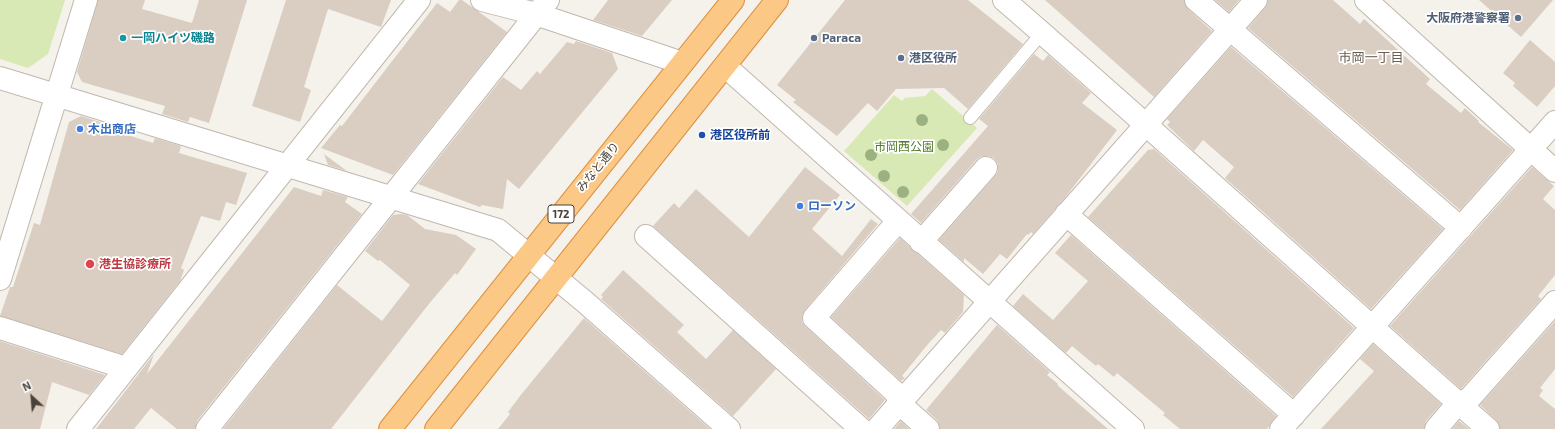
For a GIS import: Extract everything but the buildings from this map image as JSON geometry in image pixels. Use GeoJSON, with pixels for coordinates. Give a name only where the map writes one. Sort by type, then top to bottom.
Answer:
{"type":"FeatureCollection","features":[{"type":"Feature","properties":{"kind":"highway","name":"みなと通り"},"geometry":{"type":"LineString","coordinates":[[390,429],[733,0]]}},
{"type":"Feature","properties":{"kind":"highway"},"geometry":{"type":"LineString","coordinates":[[436,429],[777,0]]}},
{"type":"Feature","properties":{"kind":"street"},"geometry":{"type":"LineString","coordinates":[[0,279],[4,250],[86,0]]}},
{"type":"Feature","properties":{"kind":"street"},"geometry":{"type":"LineString","coordinates":[[78,429],[419,0]]}},
{"type":"Feature","properties":{"kind":"street"},"geometry":{"type":"LineString","coordinates":[[482,0],[542,7],[682,63]]}},
{"type":"Feature","properties":{"kind":"street"},"geometry":{"type":"LineString","coordinates":[[1004,0],[1146,123],[1372,328],[1488,429]]}},
{"type":"Feature","properties":{"kind":"street"},"geometry":{"type":"LineString","coordinates":[[1196,0],[1461,228]]}},
{"type":"Feature","properties":{"kind":"street"},"geometry":{"type":"LineString","coordinates":[[877,429],[1256,0]]}},
{"type":"Feature","properties":{"kind":"street"},"geometry":{"type":"LineString","coordinates":[[1366,0],[1555,171]]}},
{"type":"Feature","properties":{"kind":"street"},"geometry":{"type":"LineString","coordinates":[[207,429],[542,7]]}},
{"type":"Feature","properties":{"kind":"street"},"geometry":{"type":"LineString","coordinates":[[725,66],[1133,429]]}},
{"type":"Feature","properties":{"kind":"street"},"geometry":{"type":"LineString","coordinates":[[0,78],[288,164],[498,230],[557,278],[729,429]]}},
{"type":"Feature","properties":{"kind":"street"},"geometry":{"type":"LineString","coordinates":[[1066,214],[1287,422],[1461,228],[1530,148],[1555,122]]}},
{"type":"Feature","properties":{"kind":"street"},"geometry":{"type":"LineString","coordinates":[[922,242],[986,168]]}},
{"type":"Feature","properties":{"kind":"street"},"geometry":{"type":"LineString","coordinates":[[898,221],[814,318],[896,393],[900,404],[928,429]]}},
{"type":"Feature","properties":{"kind":"street"},"geometry":{"type":"LineString","coordinates":[[646,236],[861,429]]}},
{"type":"Feature","properties":{"kind":"street"},"geometry":{"type":"LineString","coordinates":[[1436,429],[1458,403],[1469,399],[1555,302]]}},
{"type":"Feature","properties":{"kind":"street"},"geometry":{"type":"LineString","coordinates":[[0,328],[126,368]]}},
{"type":"Feature","properties":{"kind":"lane"},"geometry":{"type":"LineString","coordinates":[[970,118],[1042,33]]}},
{"type":"Feature","properties":{"kind":"green space"},"geometry":{"type":"Polygon","coordinates":[[[0,0],[65,0],[48,54],[28,68],[0,59],[0,0]]]}},
{"type":"Feature","properties":{"kind":"green space","name":"市岡西公園"},"geometry":{"type":"Polygon","coordinates":[[[932,89],[977,128],[907,206],[844,151],[894,95],[902,101],[905,98],[925,96],[932,89]]]}},
{"type":"Feature","properties":{"kind":"place","name":"大阪府港警察署"},"geometry":{"type":"Point","coordinates":[1518,18]}},
{"type":"Feature","properties":{"kind":"place","name":"一岡ハイツ磯路"},"geometry":{"type":"Point","coordinates":[123,38]}},
{"type":"Feature","properties":{"kind":"place","name":"Paraca"},"geometry":{"type":"Point","coordinates":[814,38]}},
{"type":"Feature","properties":{"kind":"place","name":"港区役所"},"geometry":{"type":"Point","coordinates":[901,58]}},
{"type":"Feature","properties":{"kind":"place","name":"木出商店"},"geometry":{"type":"Point","coordinates":[80,129]}},
{"type":"Feature","properties":{"kind":"place","name":"港区役所前"},"geometry":{"type":"Point","coordinates":[702,135]}},
{"type":"Feature","properties":{"kind":"place","name":"ローソン"},"geometry":{"type":"Point","coordinates":[800,206]}},
{"type":"Feature","properties":{"kind":"place","name":"港生協診療所"},"geometry":{"type":"Point","coordinates":[90,264]}},
{"type":"Feature","properties":{"kind":"district","name":"市岡一丁目"},"geometry":{"type":"Point","coordinates":[1371,58]}}]}
